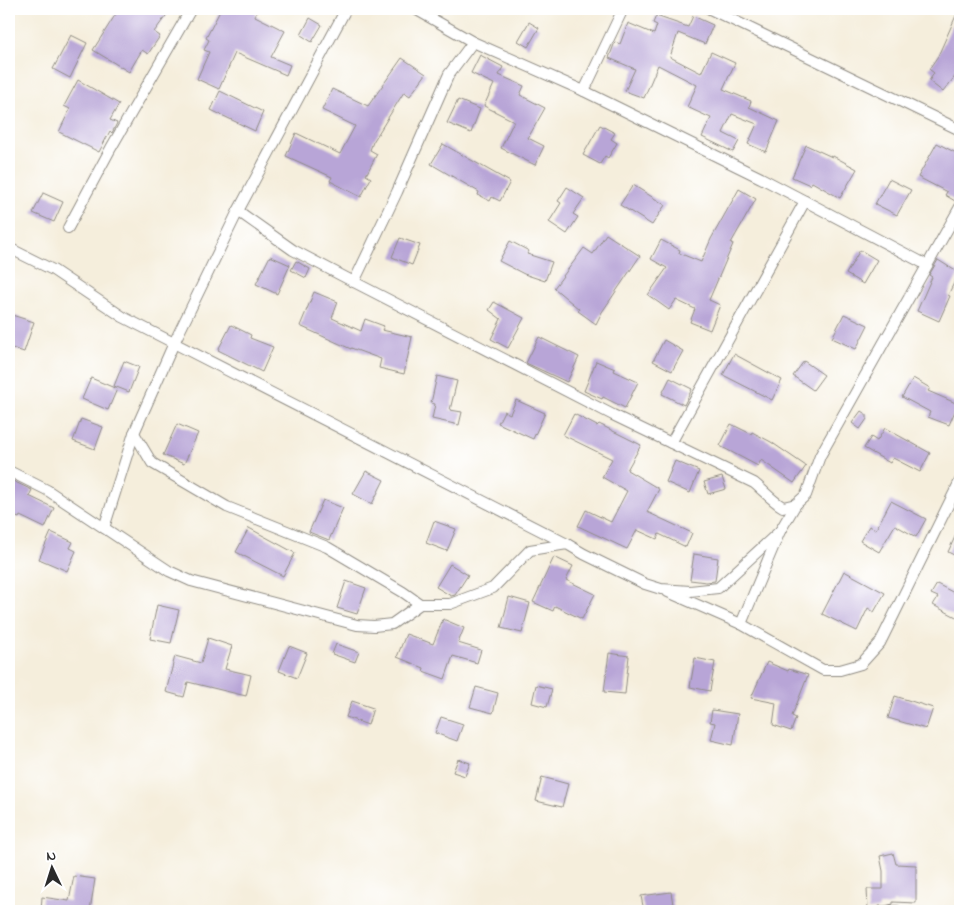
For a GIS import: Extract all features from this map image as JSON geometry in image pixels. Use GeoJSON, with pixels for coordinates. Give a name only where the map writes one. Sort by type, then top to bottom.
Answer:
{"type":"FeatureCollection","features":[{"type":"Feature","properties":{"kind":"street"},"geometry":{"type":"LineString","coordinates":[[68,228],[110,148],[191,9]]}},
{"type":"Feature","properties":{"kind":"street"},"geometry":{"type":"LineString","coordinates":[[104,528],[134,433],[174,343],[238,211],[346,9]]}},
{"type":"Feature","properties":{"kind":"street"},"geometry":{"type":"LineString","coordinates":[[416,9],[473,42],[584,91],[805,201],[927,265]]}},
{"type":"Feature","properties":{"kind":"street"},"geometry":{"type":"LineString","coordinates":[[584,91],[623,9]]}},
{"type":"Feature","properties":{"kind":"street"},"geometry":{"type":"LineString","coordinates":[[710,9],[960,130]]}},
{"type":"Feature","properties":{"kind":"street"},"geometry":{"type":"LineString","coordinates":[[354,282],[397,192],[449,74],[473,42]]}},
{"type":"Feature","properties":{"kind":"street"},"geometry":{"type":"LineString","coordinates":[[671,443],[805,201]]}},
{"type":"Feature","properties":{"kind":"street"},"geometry":{"type":"LineString","coordinates":[[741,624],[780,531],[796,504],[806,495],[820,456],[960,206]]}},
{"type":"Feature","properties":{"kind":"street"},"geometry":{"type":"LineString","coordinates":[[238,211],[293,250],[605,411],[754,483],[773,502],[783,508],[796,504]]}},
{"type":"Feature","properties":{"kind":"street"},"geometry":{"type":"LineString","coordinates":[[9,248],[52,270],[123,317],[593,559],[646,584],[741,624],[823,670],[840,670],[861,664],[880,643],[960,481]]}},
{"type":"Feature","properties":{"kind":"street"},"geometry":{"type":"LineString","coordinates":[[134,433],[152,463],[227,506],[327,548],[403,592],[420,604],[450,604],[494,588],[530,550],[567,544]]}},
{"type":"Feature","properties":{"kind":"street"},"geometry":{"type":"LineString","coordinates":[[9,472],[47,490],[169,571],[191,581],[357,625],[392,624],[420,604]]}},
{"type":"Feature","properties":{"kind":"street"},"geometry":{"type":"LineString","coordinates":[[661,589],[690,591],[718,588],[780,531]]}},
{"type":"Feature","properties":{"kind":"street"},"geometry":{"type":"LineString","coordinates":[[890,911],[897,911]]}},
{"type":"Feature","properties":{"kind":"building"},"geometry":{"type":"Polygon","coordinates":[[[119,9],[171,9],[154,32],[160,36],[148,54],[142,50],[129,72],[93,50],[119,9]]]}},
{"type":"Feature","properties":{"kind":"building"},"geometry":{"type":"Polygon","coordinates":[[[221,9],[258,9],[255,16],[285,31],[271,57],[290,65],[286,75],[235,53],[219,89],[197,79],[209,52],[204,50],[209,40],[206,38],[221,9]]]}},
{"type":"Feature","properties":{"kind":"building"},"geometry":{"type":"Polygon","coordinates":[[[959,9],[960,70],[943,92],[929,81],[934,73],[929,69],[938,56],[959,9]]]}},
{"type":"Feature","properties":{"kind":"building"},"geometry":{"type":"Polygon","coordinates":[[[656,16],[688,27],[693,16],[713,25],[705,44],[678,33],[670,57],[701,73],[711,52],[735,63],[723,89],[751,101],[749,107],[779,121],[766,152],[748,144],[757,124],[732,114],[723,133],[739,141],[733,152],[702,137],[711,118],[687,107],[697,85],[658,65],[644,98],[625,91],[635,69],[609,58],[615,42],[620,44],[628,23],[654,34],[657,25],[653,23],[656,16]]]}},
{"type":"Feature","properties":{"kind":"building"},"geometry":{"type":"Polygon","coordinates":[[[310,18],[322,25],[312,42],[301,35],[310,18]]]}},
{"type":"Feature","properties":{"kind":"building"},"geometry":{"type":"Polygon","coordinates":[[[529,22],[539,28],[528,47],[518,41],[529,22]]]}},
{"type":"Feature","properties":{"kind":"building"},"geometry":{"type":"Polygon","coordinates":[[[71,35],[87,43],[70,78],[53,69],[71,35]]]}},
{"type":"Feature","properties":{"kind":"building"},"geometry":{"type":"Polygon","coordinates":[[[480,55],[503,67],[499,75],[524,86],[520,95],[545,108],[528,138],[544,146],[535,165],[501,148],[514,121],[484,106],[494,84],[471,73],[480,55]]]}},
{"type":"Feature","properties":{"kind":"building"},"geometry":{"type":"Polygon","coordinates":[[[402,58],[426,74],[410,96],[404,92],[373,142],[370,150],[377,154],[366,175],[371,178],[361,197],[330,181],[332,177],[286,156],[296,133],[340,154],[355,126],[322,110],[332,89],[368,106],[402,58]]]}},
{"type":"Feature","properties":{"kind":"building"},"geometry":{"type":"Polygon","coordinates":[[[78,80],[119,104],[110,120],[117,123],[112,133],[110,131],[99,152],[59,132],[70,109],[64,106],[78,80]]]}},
{"type":"Feature","properties":{"kind":"building"},"geometry":{"type":"Polygon","coordinates":[[[220,91],[263,112],[255,131],[211,110],[220,91]]]}},
{"type":"Feature","properties":{"kind":"building"},"geometry":{"type":"Polygon","coordinates":[[[458,100],[480,109],[471,133],[447,123],[458,100]]]}},
{"type":"Feature","properties":{"kind":"building"},"geometry":{"type":"Polygon","coordinates":[[[600,125],[615,133],[611,139],[617,143],[608,158],[605,156],[600,164],[583,155],[600,125]]]}},
{"type":"Feature","properties":{"kind":"building"},"geometry":{"type":"Polygon","coordinates":[[[937,143],[960,155],[960,190],[955,201],[945,195],[947,192],[918,177],[937,143]]]}},
{"type":"Feature","properties":{"kind":"building"},"geometry":{"type":"Polygon","coordinates":[[[443,144],[510,182],[500,201],[492,197],[490,201],[478,195],[479,192],[431,164],[443,144]]]}},
{"type":"Feature","properties":{"kind":"building"},"geometry":{"type":"Polygon","coordinates":[[[806,145],[833,156],[857,169],[840,198],[812,182],[810,185],[792,177],[806,145]]]}},
{"type":"Feature","properties":{"kind":"building"},"geometry":{"type":"Polygon","coordinates":[[[889,179],[911,190],[897,215],[875,204],[889,179]]]}},
{"type":"Feature","properties":{"kind":"building"},"geometry":{"type":"Polygon","coordinates":[[[633,185],[665,205],[652,225],[620,205],[633,185]]]}},
{"type":"Feature","properties":{"kind":"building"},"geometry":{"type":"Polygon","coordinates":[[[567,187],[584,198],[573,214],[578,217],[567,234],[549,222],[561,203],[558,201],[567,187]]]}},
{"type":"Feature","properties":{"kind":"building"},"geometry":{"type":"Polygon","coordinates":[[[739,189],[756,199],[731,243],[733,244],[709,300],[720,305],[710,330],[690,322],[695,309],[676,300],[669,310],[648,295],[667,268],[651,259],[661,240],[680,250],[679,253],[701,262],[711,239],[739,189]]]}},
{"type":"Feature","properties":{"kind":"building"},"geometry":{"type":"Polygon","coordinates":[[[43,193],[63,202],[54,222],[33,213],[43,193]]]}},
{"type":"Feature","properties":{"kind":"building"},"geometry":{"type":"Polygon","coordinates":[[[606,234],[640,256],[596,324],[578,311],[579,309],[554,288],[584,248],[593,254],[606,234]]]}},
{"type":"Feature","properties":{"kind":"building"},"geometry":{"type":"Polygon","coordinates":[[[400,238],[420,245],[412,265],[392,257],[400,238]]]}},
{"type":"Feature","properties":{"kind":"building"},"geometry":{"type":"Polygon","coordinates":[[[510,241],[529,251],[527,254],[552,262],[545,281],[524,274],[499,261],[510,241]]]}},
{"type":"Feature","properties":{"kind":"building"},"geometry":{"type":"Polygon","coordinates":[[[860,250],[877,260],[863,284],[846,274],[860,250]]]}},
{"type":"Feature","properties":{"kind":"building"},"geometry":{"type":"Polygon","coordinates":[[[270,256],[290,265],[277,294],[256,284],[270,256]]]}},
{"type":"Feature","properties":{"kind":"building"},"geometry":{"type":"Polygon","coordinates":[[[938,260],[959,273],[948,295],[950,296],[939,321],[917,311],[932,277],[929,275],[938,260]]]}},
{"type":"Feature","properties":{"kind":"building"},"geometry":{"type":"Polygon","coordinates":[[[296,261],[310,269],[306,278],[291,270],[296,261]]]}},
{"type":"Feature","properties":{"kind":"building"},"geometry":{"type":"Polygon","coordinates":[[[314,292],[338,302],[332,318],[361,331],[365,319],[384,326],[382,330],[412,337],[404,374],[379,368],[381,359],[351,349],[300,326],[314,292]]]}},
{"type":"Feature","properties":{"kind":"building"},"geometry":{"type":"Polygon","coordinates":[[[494,302],[524,318],[508,348],[491,339],[501,319],[489,310],[494,302]]]}},
{"type":"Feature","properties":{"kind":"building"},"geometry":{"type":"Polygon","coordinates":[[[844,314],[868,325],[856,349],[832,338],[844,314]]]}},
{"type":"Feature","properties":{"kind":"building"},"geometry":{"type":"Polygon","coordinates":[[[12,315],[34,322],[24,352],[9,347],[9,324],[12,315]]]}},
{"type":"Feature","properties":{"kind":"building"},"geometry":{"type":"Polygon","coordinates":[[[231,325],[251,335],[250,338],[273,347],[262,372],[218,350],[231,325]]]}},
{"type":"Feature","properties":{"kind":"building"},"geometry":{"type":"Polygon","coordinates":[[[539,337],[579,357],[567,382],[526,363],[539,337]]]}},
{"type":"Feature","properties":{"kind":"building"},"geometry":{"type":"Polygon","coordinates":[[[664,340],[683,351],[672,371],[653,361],[664,340]]]}},
{"type":"Feature","properties":{"kind":"building"},"geometry":{"type":"Polygon","coordinates":[[[734,354],[782,380],[772,400],[723,375],[734,354]]]}},
{"type":"Feature","properties":{"kind":"building"},"geometry":{"type":"Polygon","coordinates":[[[124,361],[139,367],[129,392],[114,386],[124,361]]]}},
{"type":"Feature","properties":{"kind":"building"},"geometry":{"type":"Polygon","coordinates":[[[596,361],[638,382],[625,408],[603,397],[602,399],[584,391],[596,361]]]}},
{"type":"Feature","properties":{"kind":"building"},"geometry":{"type":"Polygon","coordinates":[[[804,361],[824,375],[813,390],[793,376],[804,361]]]}},
{"type":"Feature","properties":{"kind":"building"},"geometry":{"type":"Polygon","coordinates":[[[437,376],[457,381],[450,410],[462,412],[459,425],[432,419],[435,404],[431,403],[437,376]]]}},
{"type":"Feature","properties":{"kind":"building"},"geometry":{"type":"Polygon","coordinates":[[[91,378],[117,389],[108,410],[82,399],[91,378]]]}},
{"type":"Feature","properties":{"kind":"building"},"geometry":{"type":"Polygon","coordinates":[[[670,378],[692,389],[684,405],[662,394],[670,378]]]}},
{"type":"Feature","properties":{"kind":"building"},"geometry":{"type":"Polygon","coordinates":[[[913,378],[930,388],[928,391],[958,404],[949,425],[928,417],[930,412],[902,397],[913,378]]]}},
{"type":"Feature","properties":{"kind":"building"},"geometry":{"type":"Polygon","coordinates":[[[516,400],[545,413],[533,439],[498,423],[504,411],[510,414],[516,400]]]}},
{"type":"Feature","properties":{"kind":"building"},"geometry":{"type":"Polygon","coordinates":[[[861,411],[867,415],[867,419],[860,429],[852,423],[861,411]]]}},
{"type":"Feature","properties":{"kind":"building"},"geometry":{"type":"Polygon","coordinates":[[[574,414],[641,445],[627,470],[659,489],[647,512],[692,533],[686,547],[659,534],[657,539],[637,530],[627,549],[578,526],[586,510],[611,522],[627,491],[602,477],[612,459],[563,435],[574,414]]]}},
{"type":"Feature","properties":{"kind":"building"},"geometry":{"type":"Polygon","coordinates":[[[81,419],[103,427],[95,449],[73,441],[81,419]]]}},
{"type":"Feature","properties":{"kind":"building"},"geometry":{"type":"Polygon","coordinates":[[[177,424],[198,433],[184,464],[163,455],[177,424]]]}},
{"type":"Feature","properties":{"kind":"building"},"geometry":{"type":"Polygon","coordinates":[[[731,424],[771,442],[806,466],[794,483],[761,460],[758,466],[720,446],[731,424]]]}},
{"type":"Feature","properties":{"kind":"building"},"geometry":{"type":"Polygon","coordinates":[[[885,428],[930,453],[920,472],[893,458],[890,463],[864,448],[871,437],[877,441],[885,428]]]}},
{"type":"Feature","properties":{"kind":"building"},"geometry":{"type":"Polygon","coordinates":[[[675,461],[699,471],[690,493],[666,482],[675,461]]]}},
{"type":"Feature","properties":{"kind":"building"},"geometry":{"type":"Polygon","coordinates":[[[366,471],[384,480],[372,504],[353,494],[366,471]]]}},
{"type":"Feature","properties":{"kind":"building"},"geometry":{"type":"Polygon","coordinates":[[[722,477],[726,489],[708,494],[704,482],[722,477]]]}},
{"type":"Feature","properties":{"kind":"building"},"geometry":{"type":"Polygon","coordinates":[[[13,481],[32,490],[29,496],[54,508],[45,528],[20,516],[19,518],[9,514],[9,491],[13,481]]]}},
{"type":"Feature","properties":{"kind":"building"},"geometry":{"type":"Polygon","coordinates":[[[323,500],[343,508],[329,540],[309,532],[323,500]]]}},
{"type":"Feature","properties":{"kind":"building"},"geometry":{"type":"Polygon","coordinates":[[[891,501],[926,519],[916,537],[895,525],[879,552],[860,541],[869,526],[876,529],[891,501]]]}},
{"type":"Feature","properties":{"kind":"building"},"geometry":{"type":"Polygon","coordinates":[[[434,521],[456,529],[447,551],[426,543],[434,521]]]}},
{"type":"Feature","properties":{"kind":"building"},"geometry":{"type":"Polygon","coordinates":[[[960,526],[960,558],[948,552],[960,526]]]}},
{"type":"Feature","properties":{"kind":"building"},"geometry":{"type":"Polygon","coordinates":[[[249,528],[295,553],[283,576],[236,552],[249,528]]]}},
{"type":"Feature","properties":{"kind":"building"},"geometry":{"type":"Polygon","coordinates":[[[51,532],[73,542],[70,548],[76,551],[67,571],[39,559],[51,532]]]}},
{"type":"Feature","properties":{"kind":"building"},"geometry":{"type":"Polygon","coordinates":[[[694,554],[718,558],[715,581],[690,580],[694,554]]]}},
{"type":"Feature","properties":{"kind":"building"},"geometry":{"type":"Polygon","coordinates":[[[554,557],[573,566],[566,580],[595,594],[582,619],[555,606],[553,611],[533,602],[554,557]]]}},
{"type":"Feature","properties":{"kind":"building"},"geometry":{"type":"Polygon","coordinates":[[[450,564],[468,575],[455,595],[451,596],[436,587],[450,564]]]}},
{"type":"Feature","properties":{"kind":"building"},"geometry":{"type":"Polygon","coordinates":[[[844,571],[885,593],[874,612],[868,608],[857,631],[822,614],[844,571]]]}},
{"type":"Feature","properties":{"kind":"building"},"geometry":{"type":"Polygon","coordinates":[[[346,581],[366,588],[357,614],[337,608],[346,581]]]}},
{"type":"Feature","properties":{"kind":"building"},"geometry":{"type":"Polygon","coordinates":[[[937,584],[960,596],[960,619],[933,605],[938,597],[931,594],[937,584]]]}},
{"type":"Feature","properties":{"kind":"building"},"geometry":{"type":"Polygon","coordinates":[[[509,597],[530,603],[522,633],[501,628],[509,597]]]}},
{"type":"Feature","properties":{"kind":"building"},"geometry":{"type":"Polygon","coordinates":[[[157,605],[179,610],[171,643],[150,639],[157,605]]]}},
{"type":"Feature","properties":{"kind":"building"},"geometry":{"type":"Polygon","coordinates":[[[443,619],[464,628],[458,643],[481,650],[477,663],[453,656],[445,679],[423,671],[424,668],[397,657],[406,634],[433,644],[443,619]]]}},
{"type":"Feature","properties":{"kind":"building"},"geometry":{"type":"Polygon","coordinates":[[[208,638],[232,646],[225,669],[251,675],[246,696],[188,682],[184,697],[166,692],[175,656],[201,663],[208,638]]]}},
{"type":"Feature","properties":{"kind":"building"},"geometry":{"type":"Polygon","coordinates":[[[336,644],[359,652],[355,662],[332,654],[336,644]]]}},
{"type":"Feature","properties":{"kind":"building"},"geometry":{"type":"Polygon","coordinates":[[[289,646],[307,653],[297,678],[279,671],[289,646]]]}},
{"type":"Feature","properties":{"kind":"building"},"geometry":{"type":"Polygon","coordinates":[[[609,653],[629,656],[625,694],[604,692],[609,653]]]}},
{"type":"Feature","properties":{"kind":"building"},"geometry":{"type":"Polygon","coordinates":[[[695,658],[715,662],[710,691],[690,687],[695,658]]]}},
{"type":"Feature","properties":{"kind":"building"},"geometry":{"type":"Polygon","coordinates":[[[767,662],[788,671],[789,669],[808,675],[792,716],[796,718],[791,731],[773,725],[776,703],[751,698],[767,662]]]}},
{"type":"Feature","properties":{"kind":"building"},"geometry":{"type":"Polygon","coordinates":[[[536,685],[552,689],[547,707],[532,703],[536,685]]]}},
{"type":"Feature","properties":{"kind":"building"},"geometry":{"type":"Polygon","coordinates":[[[476,687],[498,693],[493,713],[470,707],[476,687]]]}},
{"type":"Feature","properties":{"kind":"building"},"geometry":{"type":"Polygon","coordinates":[[[895,696],[933,708],[926,729],[888,718],[895,696]]]}},
{"type":"Feature","properties":{"kind":"building"},"geometry":{"type":"Polygon","coordinates":[[[352,701],[373,708],[368,725],[346,717],[352,701]]]}},
{"type":"Feature","properties":{"kind":"building"},"geometry":{"type":"Polygon","coordinates":[[[712,710],[738,714],[733,745],[711,740],[715,723],[710,722],[712,710]]]}},
{"type":"Feature","properties":{"kind":"building"},"geometry":{"type":"Polygon","coordinates":[[[441,717],[463,724],[457,741],[435,733],[441,717]]]}},
{"type":"Feature","properties":{"kind":"building"},"geometry":{"type":"Polygon","coordinates":[[[458,759],[470,763],[465,776],[453,772],[458,759]]]}},
{"type":"Feature","properties":{"kind":"building"},"geometry":{"type":"Polygon","coordinates":[[[542,777],[568,784],[562,807],[536,801],[542,777]]]}},
{"type":"Feature","properties":{"kind":"building"},"geometry":{"type":"Polygon","coordinates":[[[893,853],[896,864],[916,865],[916,903],[893,902],[893,904],[879,906],[879,909],[868,910],[867,889],[883,889],[883,871],[880,856],[893,853]]]}},
{"type":"Feature","properties":{"kind":"building"},"geometry":{"type":"Polygon","coordinates":[[[74,876],[95,879],[90,911],[41,911],[42,897],[69,901],[74,876]]]}},
{"type":"Feature","properties":{"kind":"building"},"geometry":{"type":"Polygon","coordinates":[[[671,892],[674,911],[644,911],[641,896],[671,892]]]}}]}
